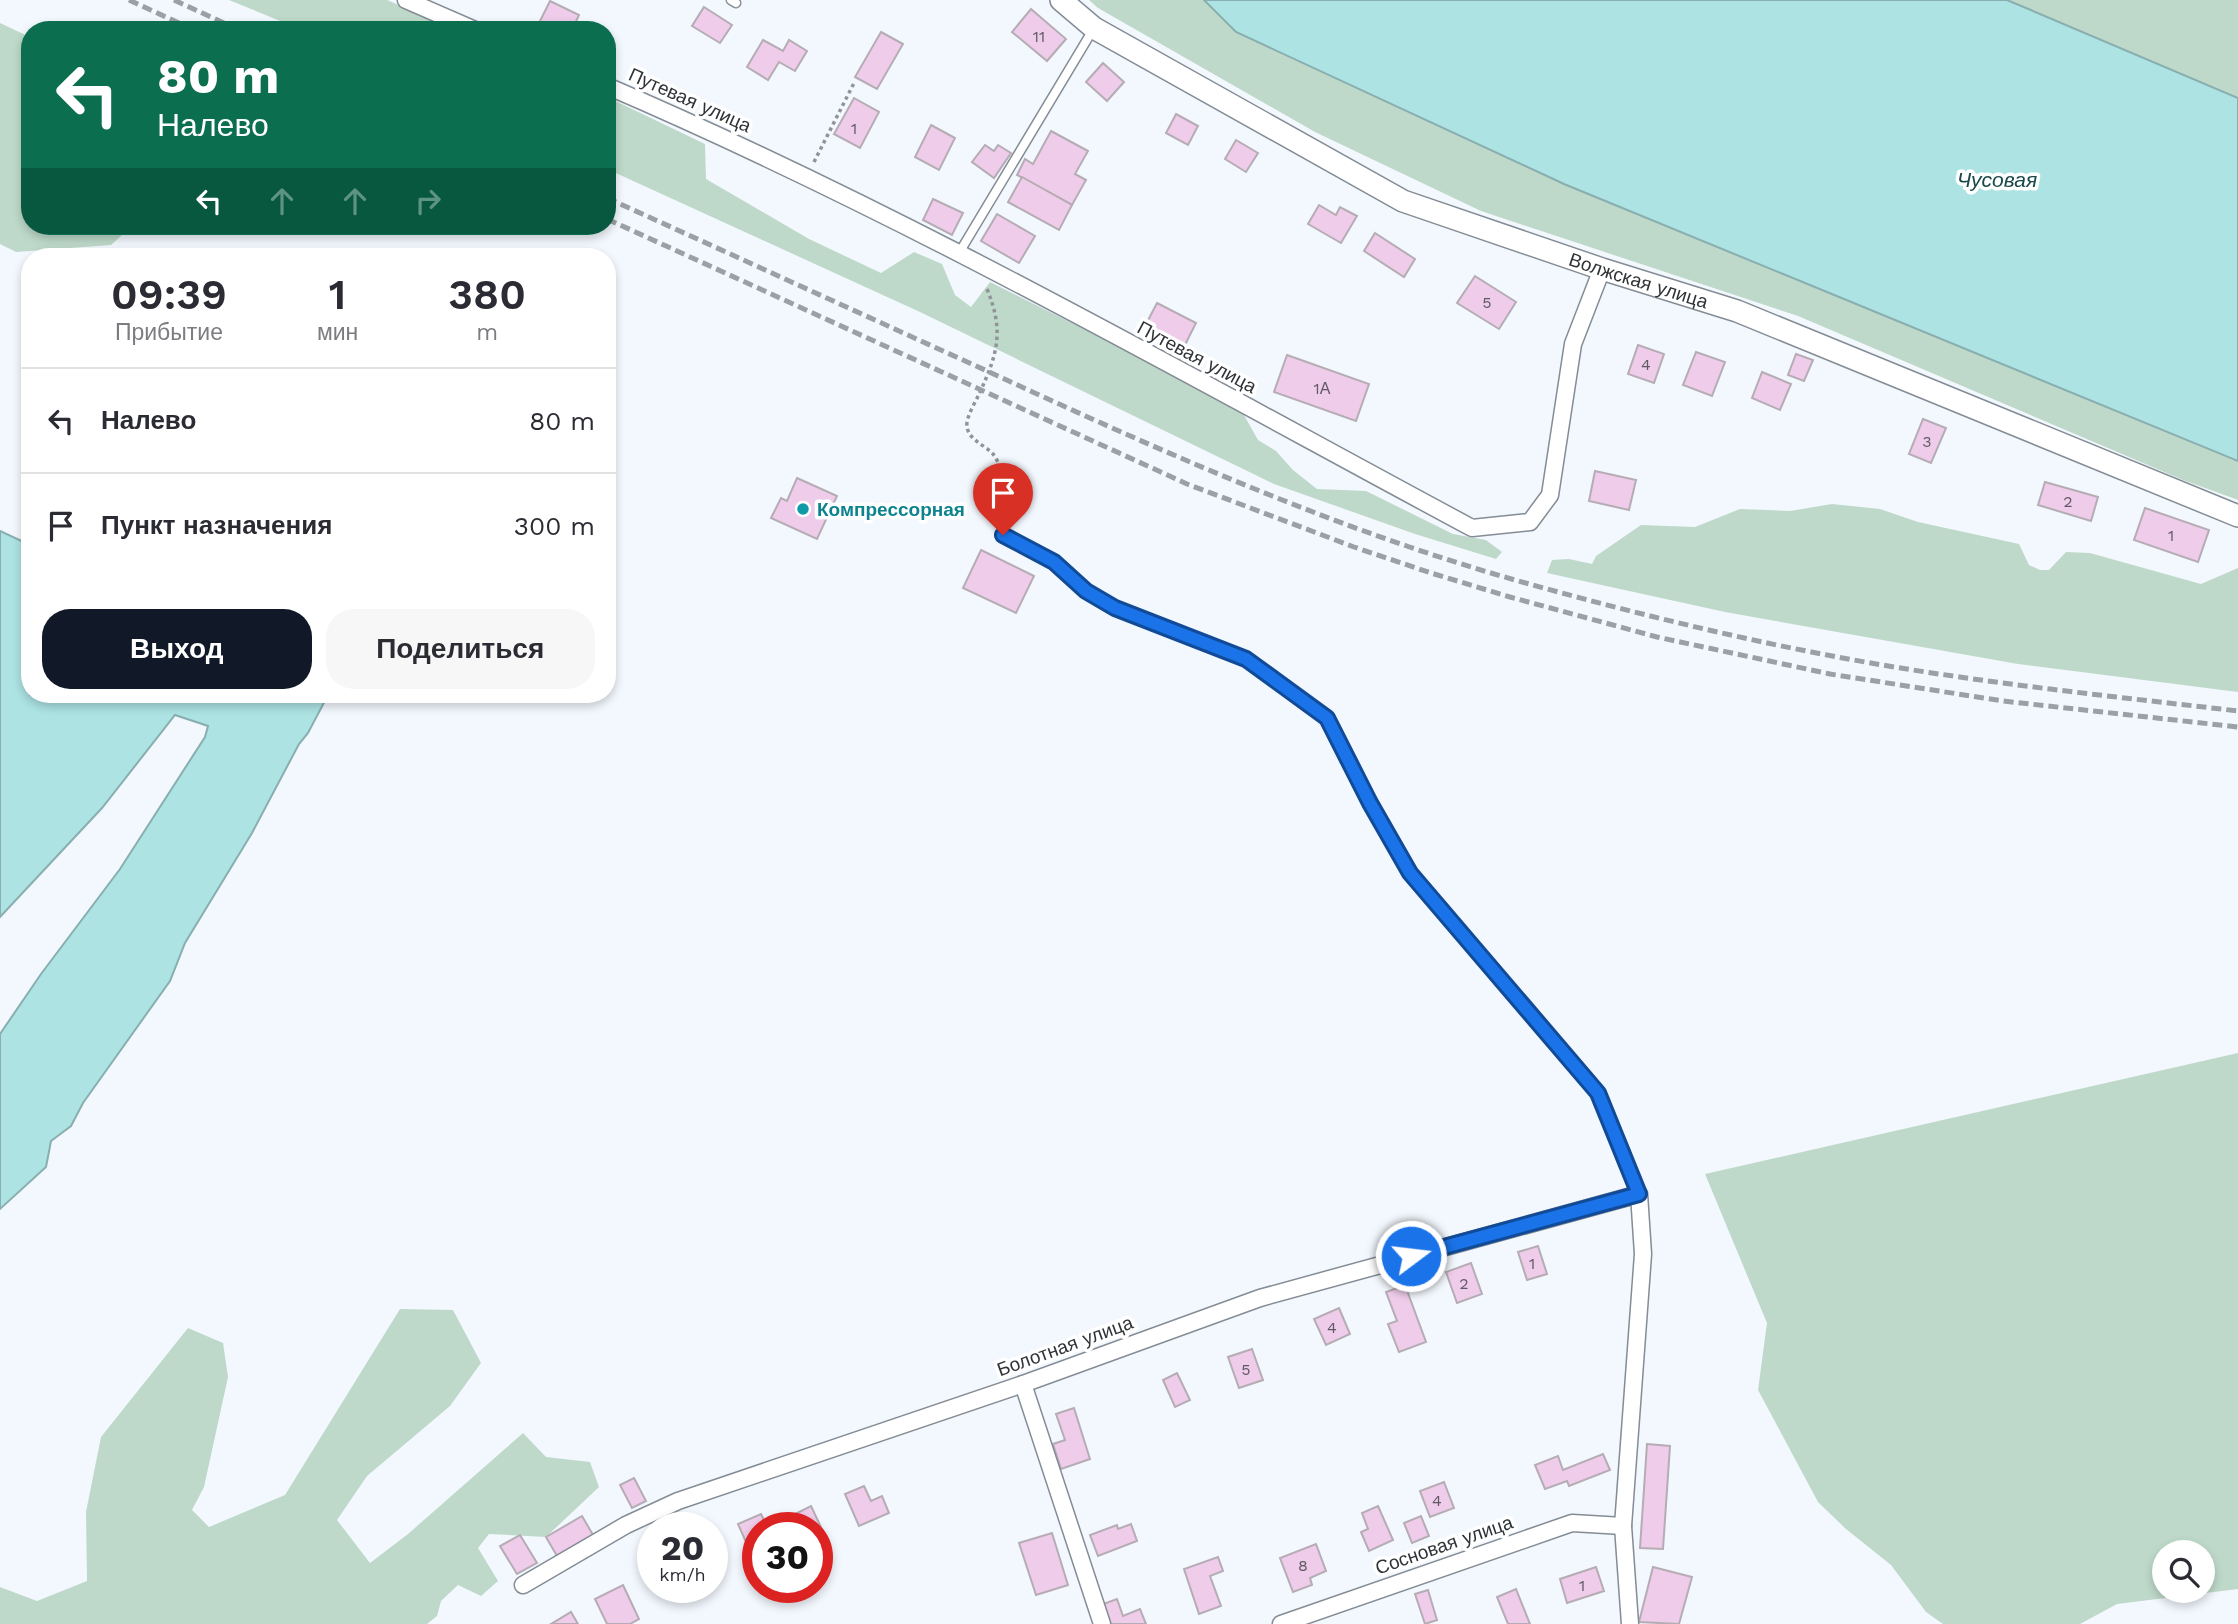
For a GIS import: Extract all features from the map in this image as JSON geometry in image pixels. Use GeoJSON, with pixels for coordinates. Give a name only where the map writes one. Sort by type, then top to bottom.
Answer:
{"type":"FeatureCollection","features":[{"type":"Feature","properties":{"kind":"street"},"geometry":{"type":"LineString","coordinates":[[406,0],[454,21]]}},
{"type":"Feature","properties":{"kind":"street","name":"Волжская улица"},"geometry":{"type":"LineString","coordinates":[[1061,0],[1094,28],[1403,201],[1602,269],[1737,311],[2238,516]]}},
{"type":"Feature","properties":{"kind":"street","name":"Путевая улица"},"geometry":{"type":"LineString","coordinates":[[616,90],[693,123],[959,253],[1472,528],[1530,522],[1550,495],[1573,344],[1602,269]]}},
{"type":"Feature","properties":{"kind":"street"},"geometry":{"type":"LineString","coordinates":[[1630,1624],[1623,1526],[1643,1254],[1639,1194]]}},
{"type":"Feature","properties":{"kind":"street","name":"Болотная улица"},"geometry":{"type":"LineString","coordinates":[[523,1585],[626,1525],[678,1501],[1023,1384],[1259,1298],[1639,1194]]}},
{"type":"Feature","properties":{"kind":"street"},"geometry":{"type":"LineString","coordinates":[[1023,1384],[1102,1624]]}},
{"type":"Feature","properties":{"kind":"street","name":"Сосновая улица"},"geometry":{"type":"LineString","coordinates":[[1281,1624],[1572,1523],[1623,1526]]}},
{"type":"Feature","properties":{"kind":"lane"},"geometry":{"type":"LineString","coordinates":[[959,253],[1094,28]]}},
{"type":"Feature","properties":{"kind":"lane"},"geometry":{"type":"LineString","coordinates":[[1003,535],[1054,562],[1086,591],[1115,608],[1246,659],[1327,718],[1370,803],[1410,873],[1598,1093],[1639,1194]]}},
{"type":"Feature","properties":{"kind":"path"},"geometry":{"type":"LineString","coordinates":[[806,177],[855,83]]}},
{"type":"Feature","properties":{"kind":"path"},"geometry":{"type":"LineString","coordinates":[[983,266],[983,280],[997,322],[998,337],[989,372],[967,423],[970,436],[994,455],[1002,474],[1003,535]]}},
{"type":"Feature","properties":{"kind":"green space"},"geometry":{"type":"Polygon","coordinates":[[[229,0],[387,0],[436,21],[280,21],[229,0]]]}},
{"type":"Feature","properties":{"kind":"green space"},"geometry":{"type":"Polygon","coordinates":[[[1089,0],[1204,0],[1236,32],[1564,184],[2238,461],[2238,500],[2183,480],[1798,316],[1481,211],[1315,132],[1098,8],[1089,0]]]}},
{"type":"Feature","properties":{"kind":"green space"},"geometry":{"type":"Polygon","coordinates":[[[2007,0],[2238,0],[2238,98],[2007,0]]]}},
{"type":"Feature","properties":{"kind":"green space"},"geometry":{"type":"Polygon","coordinates":[[[0,23],[21,33],[21,235],[122,235],[111,245],[21,248],[21,252],[16,252],[0,244],[0,23]]]}},
{"type":"Feature","properties":{"kind":"green space"},"geometry":{"type":"Polygon","coordinates":[[[616,101],[705,144],[706,179],[809,239],[881,273],[914,252],[942,264],[955,295],[971,307],[990,282],[1118,346],[1244,415],[1258,440],[1276,451],[1293,470],[1317,489],[1366,491],[1453,534],[1486,540],[1502,552],[1496,559],[1415,534],[1274,484],[920,312],[616,173],[616,101]]]}},
{"type":"Feature","properties":{"kind":"green space"},"geometry":{"type":"Polygon","coordinates":[[[1832,504],[1880,509],[1918,522],[2019,544],[2029,565],[2040,570],[2049,570],[2066,552],[2090,553],[2201,584],[2238,568],[2238,692],[2018,664],[1725,612],[1547,573],[1552,560],[1569,559],[1592,564],[1596,556],[1641,525],[1695,527],[1740,509],[1790,511],[1832,504]]]}},
{"type":"Feature","properties":{"kind":"green space"},"geometry":{"type":"Polygon","coordinates":[[[2238,1053],[2238,1589],[2215,1592],[2215,1540],[2152,1540],[2152,1600],[2117,1604],[2080,1624],[1943,1624],[1926,1612],[1891,1565],[1846,1529],[1818,1502],[1758,1390],[1767,1323],[1705,1174],[2238,1053]]]}},
{"type":"Feature","properties":{"kind":"green space"},"geometry":{"type":"Polygon","coordinates":[[[400,1309],[453,1310],[481,1363],[450,1406],[367,1476],[337,1520],[370,1563],[408,1534],[523,1433],[546,1457],[590,1462],[599,1487],[546,1537],[489,1534],[478,1548],[498,1581],[481,1596],[458,1585],[441,1601],[437,1616],[427,1624],[0,1624],[0,1587],[37,1601],[87,1581],[86,1512],[101,1437],[188,1328],[223,1343],[228,1377],[204,1487],[192,1510],[209,1527],[285,1495],[400,1309]]]}},
{"type":"Feature","properties":{"kind":"water","name":"Чусовая"},"geometry":{"type":"Polygon","coordinates":[[[1204,0],[2007,0],[2238,98],[2238,461],[1564,184],[1236,32],[1204,0]]]}},
{"type":"Feature","properties":{"kind":"water"},"geometry":{"type":"Polygon","coordinates":[[[0,531],[21,541],[21,703],[324,703],[252,833],[185,943],[170,981],[83,1103],[71,1126],[51,1141],[46,1167],[0,1209],[0,1034],[41,974],[120,869],[205,737],[208,726],[175,715],[102,808],[0,917],[0,531]]]}},
{"type":"Feature","properties":{"kind":"building"},"geometry":{"type":"Polygon","coordinates":[[[550,1],[579,15],[576,21],[540,21],[550,1]]]}},
{"type":"Feature","properties":{"kind":"building"},"geometry":{"type":"Polygon","coordinates":[[[704,7],[732,25],[720,43],[692,26],[704,7]]]}},
{"type":"Feature","properties":{"kind":"building"},"geometry":{"type":"Polygon","coordinates":[[[1031,9],[1066,39],[1047,61],[1012,32],[1031,9]]]}},
{"type":"Feature","properties":{"kind":"building"},"geometry":{"type":"Polygon","coordinates":[[[881,32],[903,44],[877,89],[855,77],[881,32]]]}},
{"type":"Feature","properties":{"kind":"building"},"geometry":{"type":"Polygon","coordinates":[[[763,40],[783,51],[789,40],[807,51],[795,71],[779,62],[768,80],[747,67],[763,40]]]}},
{"type":"Feature","properties":{"kind":"building"},"geometry":{"type":"Polygon","coordinates":[[[1103,63],[1124,82],[1107,101],[1086,82],[1103,63]]]}},
{"type":"Feature","properties":{"kind":"building"},"geometry":{"type":"Polygon","coordinates":[[[854,98],[879,112],[860,148],[834,134],[854,98]]]}},
{"type":"Feature","properties":{"kind":"building"},"geometry":{"type":"Polygon","coordinates":[[[1176,114],[1198,126],[1188,145],[1166,133],[1176,114]]]}},
{"type":"Feature","properties":{"kind":"building"},"geometry":{"type":"Polygon","coordinates":[[[931,125],[955,138],[939,170],[915,157],[931,125]]]}},
{"type":"Feature","properties":{"kind":"building"},"geometry":{"type":"Polygon","coordinates":[[[1051,131],[1088,151],[1075,174],[1086,180],[1072,205],[1017,175],[1025,159],[1033,164],[1051,131]]]}},
{"type":"Feature","properties":{"kind":"building"},"geometry":{"type":"Polygon","coordinates":[[[1236,140],[1258,153],[1246,172],[1225,159],[1236,140]]]}},
{"type":"Feature","properties":{"kind":"building"},"geometry":{"type":"Polygon","coordinates":[[[985,145],[994,151],[998,145],[1011,153],[994,178],[972,162],[985,145]]]}},
{"type":"Feature","properties":{"kind":"building"},"geometry":{"type":"Polygon","coordinates":[[[1022,177],[1072,205],[1059,230],[1008,202],[1022,177]]]}},
{"type":"Feature","properties":{"kind":"building"},"geometry":{"type":"Polygon","coordinates":[[[933,199],[963,213],[952,235],[923,220],[933,199]]]}},
{"type":"Feature","properties":{"kind":"building"},"geometry":{"type":"Polygon","coordinates":[[[1319,205],[1336,215],[1340,207],[1357,216],[1341,243],[1308,224],[1319,205]]]}},
{"type":"Feature","properties":{"kind":"building"},"geometry":{"type":"Polygon","coordinates":[[[997,214],[1035,236],[1019,263],[981,241],[997,214]]]}},
{"type":"Feature","properties":{"kind":"building"},"geometry":{"type":"Polygon","coordinates":[[[1375,233],[1415,259],[1404,277],[1364,251],[1375,233]]]}},
{"type":"Feature","properties":{"kind":"building"},"geometry":{"type":"Polygon","coordinates":[[[1475,276],[1516,302],[1499,329],[1457,303],[1475,276]]]}},
{"type":"Feature","properties":{"kind":"building"},"geometry":{"type":"Polygon","coordinates":[[[1157,303],[1196,323],[1185,345],[1145,326],[1157,303]]]}},
{"type":"Feature","properties":{"kind":"building"},"geometry":{"type":"Polygon","coordinates":[[[1638,345],[1664,354],[1654,383],[1628,374],[1638,345]]]}},
{"type":"Feature","properties":{"kind":"building"},"geometry":{"type":"Polygon","coordinates":[[[1696,352],[1725,362],[1712,396],[1683,385],[1696,352]]]}},
{"type":"Feature","properties":{"kind":"building"},"geometry":{"type":"Polygon","coordinates":[[[1796,354],[1813,360],[1804,381],[1788,375],[1796,354]]]}},
{"type":"Feature","properties":{"kind":"building"},"geometry":{"type":"Polygon","coordinates":[[[1287,355],[1369,384],[1356,421],[1274,392],[1287,355]]]}},
{"type":"Feature","properties":{"kind":"building"},"geometry":{"type":"Polygon","coordinates":[[[1762,372],[1791,384],[1780,410],[1752,398],[1762,372]]]}},
{"type":"Feature","properties":{"kind":"building"},"geometry":{"type":"Polygon","coordinates":[[[1923,419],[1946,428],[1931,463],[1909,454],[1923,419]]]}},
{"type":"Feature","properties":{"kind":"building"},"geometry":{"type":"Polygon","coordinates":[[[1595,471],[1636,480],[1629,510],[1589,501],[1595,471]]]}},
{"type":"Feature","properties":{"kind":"building","name":"Компрессорная"},"geometry":{"type":"Polygon","coordinates":[[[797,478],[837,496],[817,539],[771,518],[781,498],[787,501],[797,478]]]}},
{"type":"Feature","properties":{"kind":"building"},"geometry":{"type":"Polygon","coordinates":[[[2045,482],[2098,497],[2091,521],[2038,505],[2045,482]]]}},
{"type":"Feature","properties":{"kind":"building"},"geometry":{"type":"Polygon","coordinates":[[[2145,508],[2209,530],[2198,562],[2134,540],[2145,508]]]}},
{"type":"Feature","properties":{"kind":"building"},"geometry":{"type":"Polygon","coordinates":[[[981,550],[1034,576],[1016,613],[963,588],[981,550]]]}},
{"type":"Feature","properties":{"kind":"building"},"geometry":{"type":"Polygon","coordinates":[[[1538,1246],[1547,1274],[1527,1280],[1518,1252],[1538,1246]]]}},
{"type":"Feature","properties":{"kind":"building"},"geometry":{"type":"Polygon","coordinates":[[[1471,1263],[1482,1294],[1457,1303],[1446,1272],[1471,1263]]]}},
{"type":"Feature","properties":{"kind":"building"},"geometry":{"type":"Polygon","coordinates":[[[1405,1285],[1426,1342],[1399,1352],[1388,1324],[1397,1321],[1386,1292],[1405,1285]]]}},
{"type":"Feature","properties":{"kind":"building"},"geometry":{"type":"Polygon","coordinates":[[[1339,1308],[1350,1334],[1326,1345],[1314,1319],[1339,1308]]]}},
{"type":"Feature","properties":{"kind":"building"},"geometry":{"type":"Polygon","coordinates":[[[1252,1349],[1263,1380],[1239,1388],[1228,1357],[1252,1349]]]}},
{"type":"Feature","properties":{"kind":"building"},"geometry":{"type":"Polygon","coordinates":[[[1177,1373],[1190,1400],[1175,1407],[1163,1380],[1177,1373]]]}},
{"type":"Feature","properties":{"kind":"building"},"geometry":{"type":"Polygon","coordinates":[[[1074,1408],[1090,1459],[1061,1469],[1053,1444],[1065,1440],[1056,1414],[1074,1408]]]}},
{"type":"Feature","properties":{"kind":"building"},"geometry":{"type":"Polygon","coordinates":[[[1647,1444],[1670,1446],[1663,1549],[1640,1548],[1647,1444]]]}},
{"type":"Feature","properties":{"kind":"building"},"geometry":{"type":"Polygon","coordinates":[[[1603,1454],[1610,1470],[1569,1486],[1567,1481],[1545,1489],[1535,1465],[1558,1456],[1563,1470],[1603,1454]]]}},
{"type":"Feature","properties":{"kind":"building"},"geometry":{"type":"Polygon","coordinates":[[[634,1478],[646,1501],[632,1508],[620,1485],[634,1478]]]}},
{"type":"Feature","properties":{"kind":"building"},"geometry":{"type":"Polygon","coordinates":[[[1444,1482],[1454,1508],[1430,1517],[1420,1491],[1444,1482]]]}},
{"type":"Feature","properties":{"kind":"building"},"geometry":{"type":"Polygon","coordinates":[[[864,1486],[871,1501],[882,1496],[889,1513],[859,1526],[845,1494],[864,1486]]]}},
{"type":"Feature","properties":{"kind":"building"},"geometry":{"type":"Polygon","coordinates":[[[811,1506],[814,1512],[799,1512],[811,1506]]]}},
{"type":"Feature","properties":{"kind":"building"},"geometry":{"type":"Polygon","coordinates":[[[1378,1506],[1393,1540],[1369,1551],[1361,1532],[1368,1529],[1362,1513],[1378,1506]]]}},
{"type":"Feature","properties":{"kind":"building"},"geometry":{"type":"Polygon","coordinates":[[[582,1516],[593,1535],[557,1556],[546,1537],[582,1516]]]}},
{"type":"Feature","properties":{"kind":"building"},"geometry":{"type":"Polygon","coordinates":[[[1421,1516],[1429,1536],[1412,1543],[1404,1523],[1421,1516]]]}},
{"type":"Feature","properties":{"kind":"building"},"geometry":{"type":"Polygon","coordinates":[[[1131,1524],[1137,1541],[1098,1556],[1090,1535],[1117,1525],[1118,1529],[1131,1524]]]}},
{"type":"Feature","properties":{"kind":"building"},"geometry":{"type":"Polygon","coordinates":[[[1052,1533],[1068,1585],[1036,1595],[1019,1543],[1052,1533]]]}},
{"type":"Feature","properties":{"kind":"building"},"geometry":{"type":"Polygon","coordinates":[[[520,1535],[537,1563],[517,1574],[500,1546],[520,1535]]]}},
{"type":"Feature","properties":{"kind":"building"},"geometry":{"type":"Polygon","coordinates":[[[1316,1544],[1326,1571],[1310,1578],[1312,1585],[1293,1592],[1280,1558],[1316,1544]]]}},
{"type":"Feature","properties":{"kind":"building"},"geometry":{"type":"Polygon","coordinates":[[[1218,1557],[1223,1571],[1210,1576],[1221,1606],[1199,1614],[1184,1569],[1218,1557]]]}},
{"type":"Feature","properties":{"kind":"building"},"geometry":{"type":"Polygon","coordinates":[[[1596,1567],[1604,1591],[1567,1603],[1560,1579],[1596,1567]]]}},
{"type":"Feature","properties":{"kind":"building"},"geometry":{"type":"Polygon","coordinates":[[[1653,1567],[1692,1577],[1679,1624],[1639,1622],[1653,1567]]]}},
{"type":"Feature","properties":{"kind":"building"},"geometry":{"type":"Polygon","coordinates":[[[623,1585],[639,1619],[630,1624],[607,1624],[595,1599],[623,1585]]]}},
{"type":"Feature","properties":{"kind":"building"},"geometry":{"type":"Polygon","coordinates":[[[1516,1589],[1530,1624],[1508,1624],[1497,1597],[1516,1589]]]}},
{"type":"Feature","properties":{"kind":"building"},"geometry":{"type":"Polygon","coordinates":[[[1428,1590],[1437,1620],[1425,1624],[1415,1594],[1428,1590]]]}},
{"type":"Feature","properties":{"kind":"building"},"geometry":{"type":"Polygon","coordinates":[[[1117,1599],[1123,1616],[1140,1609],[1146,1624],[1110,1624],[1103,1604],[1117,1599]]]}},
{"type":"Feature","properties":{"kind":"building"},"geometry":{"type":"Polygon","coordinates":[[[571,1612],[578,1624],[551,1624],[571,1612]]]}},
{"type":"Feature","properties":{"kind":"railway"},"geometry":{"type":"LineString","coordinates":[[129,0],[174,21]]}},
{"type":"Feature","properties":{"kind":"railway"},"geometry":{"type":"LineString","coordinates":[[174,0],[220,21]]}},
{"type":"Feature","properties":{"kind":"railway"},"geometry":{"type":"LineString","coordinates":[[616,202],[1180,458],[1312,512],[1447,559],[1631,611],[1827,655],[1980,680],[2238,711]]}},
{"type":"Feature","properties":{"kind":"railway"},"geometry":{"type":"LineString","coordinates":[[616,223],[1187,484],[1431,573],[1657,637],[1830,674],[2003,701],[2238,727]]}},
{"type":"Feature","properties":{"kind":"place","name":"Компрессорная"},"geometry":{"type":"Point","coordinates":[803,509]}},
{"type":"Feature","properties":{"kind":"route"},"geometry":{"type":"LineString","coordinates":[[1003,535],[1054,562],[1086,591],[1115,608],[1246,659],[1327,718],[1370,803],[1410,873],[1598,1093],[1639,1194],[1411,1256]]}}]}
